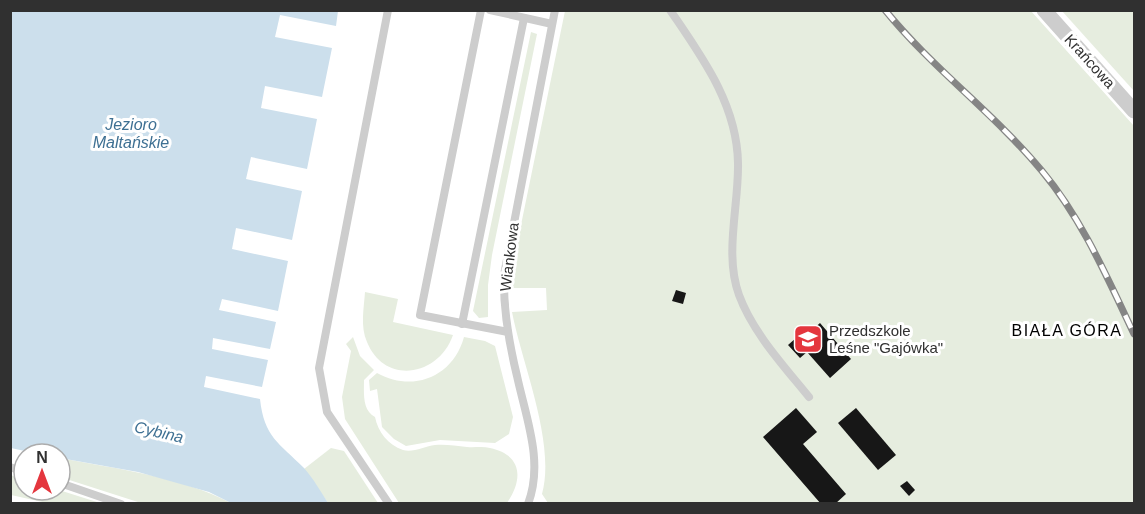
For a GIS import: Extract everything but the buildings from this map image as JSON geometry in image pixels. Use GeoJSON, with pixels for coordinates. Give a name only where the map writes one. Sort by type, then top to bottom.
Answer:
{"type":"FeatureCollection","features":[{"type":"Feature","properties":{"kind":"street","name":"Krańcowa"},"geometry":{"type":"LineString","coordinates":[[1044,10],[1134,111]]}},
{"type":"Feature","properties":{"kind":"lane"},"geometry":{"type":"LineString","coordinates":[[388,10],[319,368],[327,412],[389,504]]}},
{"type":"Feature","properties":{"kind":"lane"},"geometry":{"type":"LineString","coordinates":[[481,10],[420,315],[508,332]]}},
{"type":"Feature","properties":{"kind":"lane"},"geometry":{"type":"LineString","coordinates":[[490,10],[552,24]]}},
{"type":"Feature","properties":{"kind":"lane","name":"Wiankowa"},"geometry":{"type":"LineString","coordinates":[[528,504],[535,482],[535,455],[508,332],[503,290],[505,261],[555,10]]}},
{"type":"Feature","properties":{"kind":"lane"},"geometry":{"type":"LineString","coordinates":[[670,10],[708,67],[728,105],[735,132],[738,162],[733,250],[739,294],[752,321],[809,397]]}},
{"type":"Feature","properties":{"kind":"lane"},"geometry":{"type":"LineString","coordinates":[[462,324],[524,18]]}},
{"type":"Feature","properties":{"kind":"lane"},"geometry":{"type":"LineString","coordinates":[[72,487],[121,504]]}},
{"type":"Feature","properties":{"kind":"shaded area"},"geometry":{"type":"Polygon","coordinates":[[[565,11],[1031,11],[1134,126],[1134,503],[548,503],[542,494],[545,451],[541,428],[512,312],[547,310],[546,288],[511,288],[514,259],[565,11]]]}},
{"type":"Feature","properties":{"kind":"shaded area"},"geometry":{"type":"Polygon","coordinates":[[[1062,11],[1134,11],[1134,91],[1062,11]]]}},
{"type":"Feature","properties":{"kind":"shaded area"},"geometry":{"type":"Polygon","coordinates":[[[531,32],[537,34],[492,255],[488,285],[488,317],[479,318],[473,311],[531,32]]]}},
{"type":"Feature","properties":{"kind":"shaded area"},"geometry":{"type":"Polygon","coordinates":[[[365,292],[398,299],[393,322],[453,335],[446,349],[436,360],[424,367],[398,370],[386,365],[375,356],[365,336],[363,317],[365,292]]]}},
{"type":"Feature","properties":{"kind":"shaded area"},"geometry":{"type":"Polygon","coordinates":[[[353,337],[360,356],[374,370],[364,380],[365,401],[384,437],[393,445],[407,451],[443,445],[487,447],[501,451],[509,456],[517,470],[516,486],[507,503],[399,503],[345,419],[342,397],[351,351],[346,344],[353,337]]]}},
{"type":"Feature","properties":{"kind":"shaded area"},"geometry":{"type":"Polygon","coordinates":[[[464,337],[485,341],[495,346],[513,417],[509,434],[495,443],[440,440],[406,446],[394,439],[382,427],[377,389],[370,391],[369,380],[377,373],[404,381],[430,378],[451,362],[459,351],[464,337]]]}},
{"type":"Feature","properties":{"kind":"shaded area"},"geometry":{"type":"Polygon","coordinates":[[[331,448],[344,451],[378,503],[328,503],[304,469],[331,448]]]}},
{"type":"Feature","properties":{"kind":"shaded area"},"geometry":{"type":"Polygon","coordinates":[[[72,460],[169,480],[231,503],[141,503],[72,481],[72,460]]]}},
{"type":"Feature","properties":{"kind":"shaded area"},"geometry":{"type":"Polygon","coordinates":[[[72,494],[100,503],[42,502],[72,502],[72,494]]]}},
{"type":"Feature","properties":{"kind":"water","name":"Jezioro Maltańskie"},"geometry":{"type":"Polygon","coordinates":[[[11,10],[338,11],[336,26],[280,15],[275,37],[332,48],[322,97],[265,86],[261,108],[317,119],[307,169],[251,157],[246,179],[302,191],[292,240],[236,228],[232,249],[288,261],[278,311],[222,299],[219,310],[276,322],[270,349],[213,338],[212,349],[268,360],[262,387],[206,376],[204,387],[260,399],[269,431],[304,468],[328,503],[231,503],[209,492],[138,472],[72,460],[72,442],[12,442],[11,448],[11,10]]]}},
{"type":"Feature","properties":{"kind":"railway"},"geometry":{"type":"LineString","coordinates":[[885,10],[923,52],[1004,130],[1056,189],[1093,249],[1134,334]]}},
{"type":"Feature","properties":{"kind":"place","name":"Przedszkole Leśne \"Gajówka\""},"geometry":{"type":"Point","coordinates":[808,339]}},
{"type":"Feature","properties":{"kind":"district","name":"BIAŁA GÓRA"},"geometry":{"type":"Point","coordinates":[1067,330]}},
{"type":"Feature","properties":{"kind":"water label","name":"Cybina"},"geometry":{"type":"Point","coordinates":[159,432]}}]}
